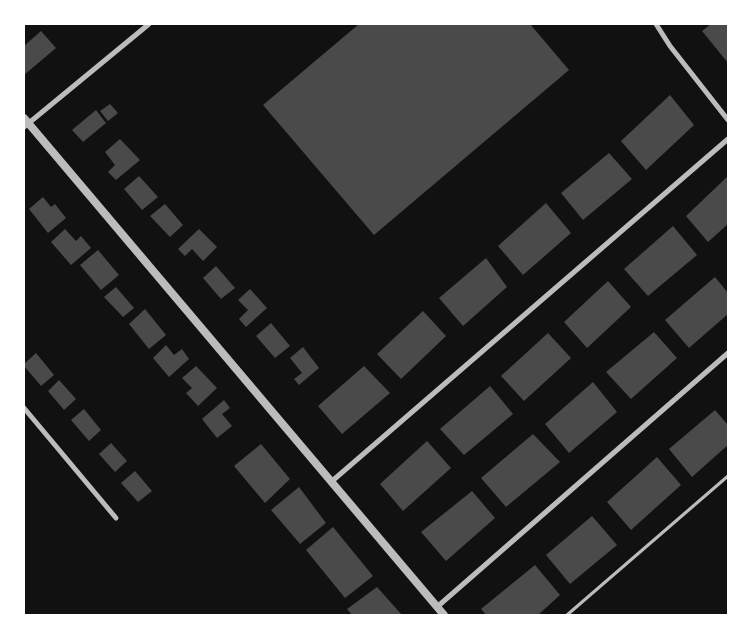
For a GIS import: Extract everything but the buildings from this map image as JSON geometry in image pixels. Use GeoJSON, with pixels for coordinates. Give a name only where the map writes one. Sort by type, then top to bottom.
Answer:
{"type":"FeatureCollection","features":[{"type":"Feature","properties":{"kind":"street"},"geometry":{"type":"LineString","coordinates":[[149,24],[25,123],[444,615]]}},
{"type":"Feature","properties":{"kind":"street"},"geometry":{"type":"LineString","coordinates":[[656,24],[670,46],[728,120]]}},
{"type":"Feature","properties":{"kind":"street"},"geometry":{"type":"LineString","coordinates":[[331,482],[728,139]]}},
{"type":"Feature","properties":{"kind":"street"},"geometry":{"type":"LineString","coordinates":[[437,607],[728,352]]}},
{"type":"Feature","properties":{"kind":"street"},"geometry":{"type":"LineString","coordinates":[[24,408],[116,518]]}},
{"type":"Feature","properties":{"kind":"lane"},"geometry":{"type":"LineString","coordinates":[[568,615],[728,476]]}}]}
